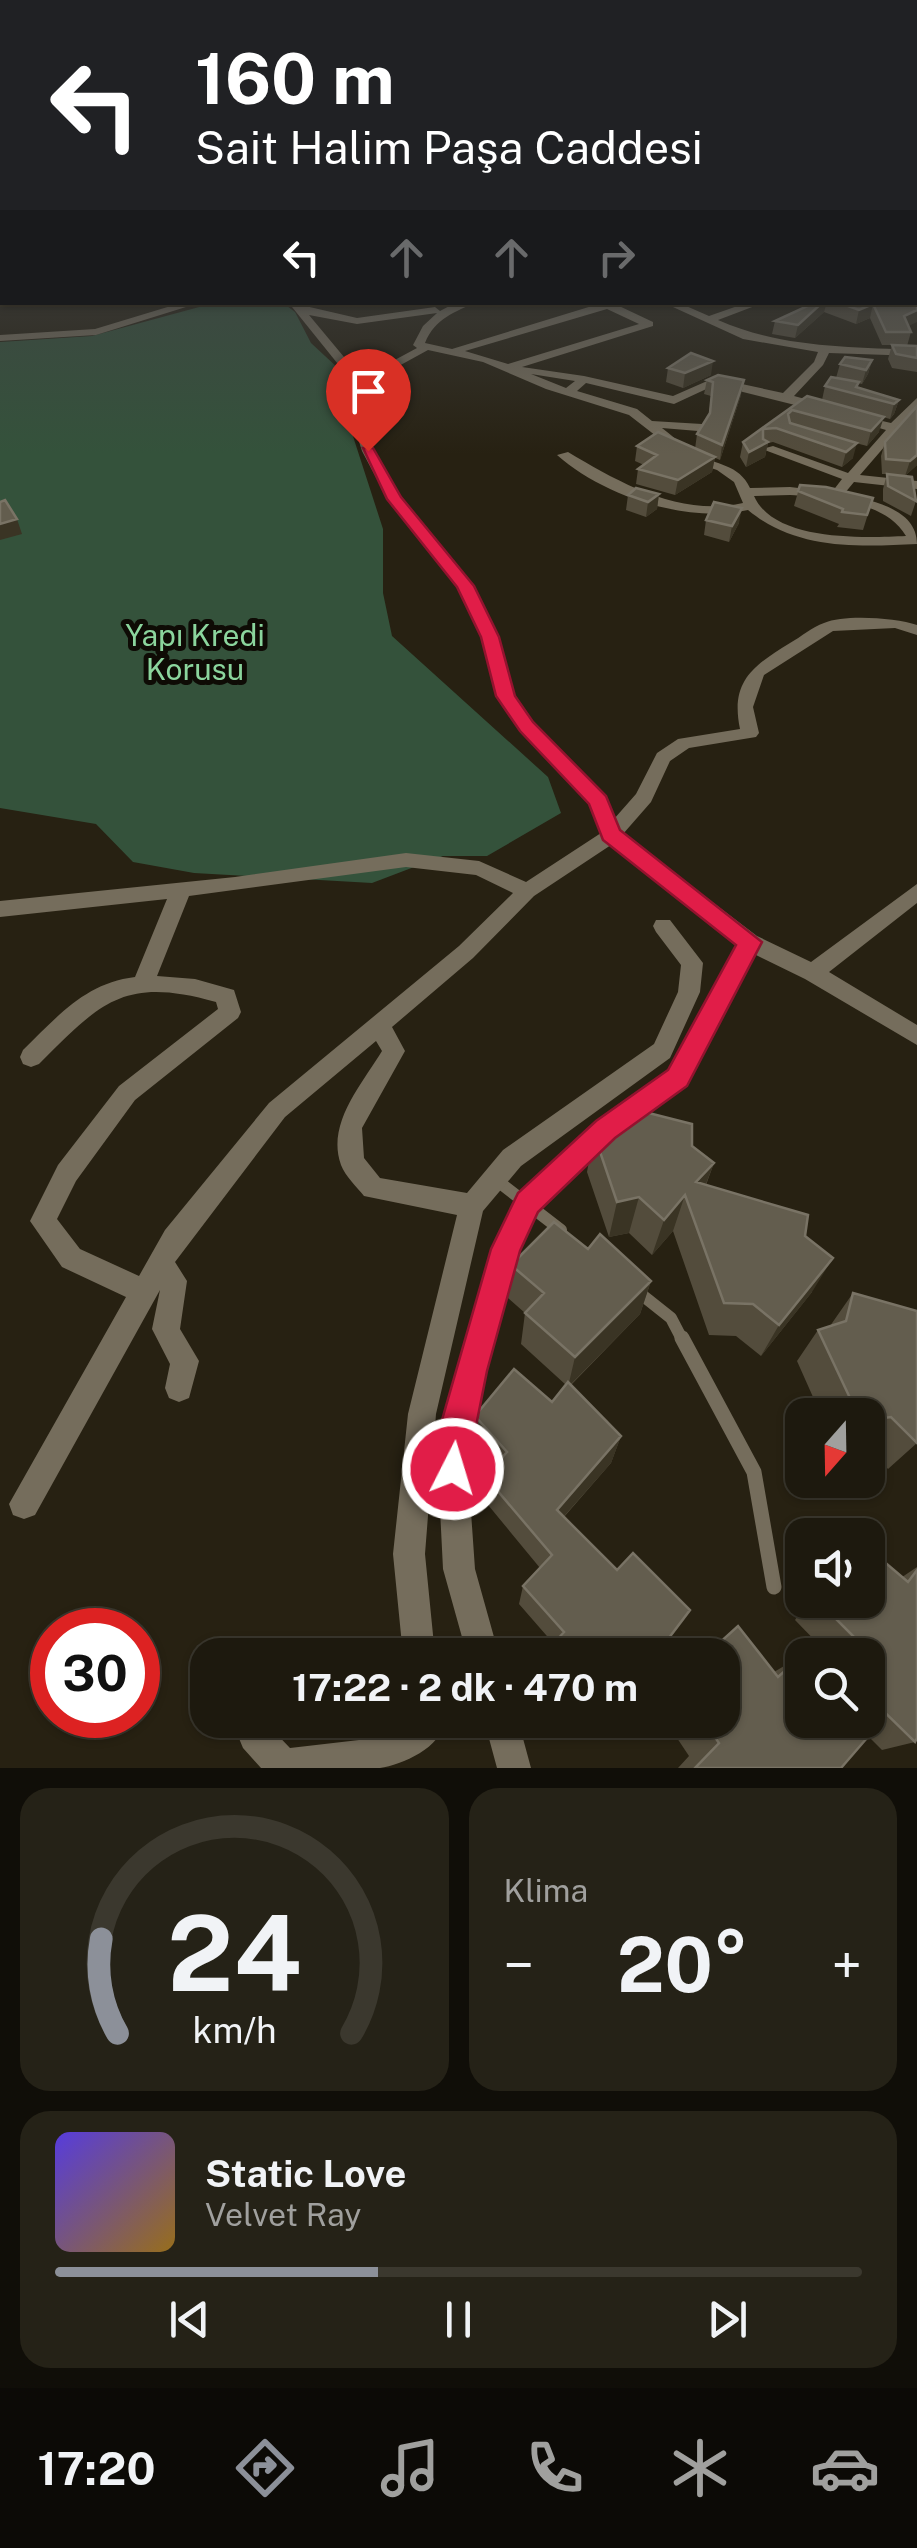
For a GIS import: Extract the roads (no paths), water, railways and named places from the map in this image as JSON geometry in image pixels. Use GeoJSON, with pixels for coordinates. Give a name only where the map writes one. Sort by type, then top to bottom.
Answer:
{"type":"FeatureCollection","features":[{"type":"Feature","properties":{"kind":"street"},"geometry":{"type":"LineString","coordinates":[[0,334],[64,336],[116,328],[188,305]]}},
{"type":"Feature","properties":{"kind":"street"},"geometry":{"type":"LineString","coordinates":[[385,305],[400,315]]}},
{"type":"Feature","properties":{"kind":"street"},"geometry":{"type":"LineString","coordinates":[[296,306],[356,321],[455,305]]}},
{"type":"Feature","properties":{"kind":"street"},"geometry":{"type":"LineString","coordinates":[[455,305],[422,334],[418,345],[508,368],[584,379],[674,400],[714,381],[894,428]]}},
{"type":"Feature","properties":{"kind":"street"},"geometry":{"type":"LineString","coordinates":[[448,352],[611,305]]}},
{"type":"Feature","properties":{"kind":"street"},"geometry":{"type":"LineString","coordinates":[[616,305],[649,324]]}},
{"type":"Feature","properties":{"kind":"street"},"geometry":{"type":"LineString","coordinates":[[675,305],[747,337],[825,350],[917,353]]}},
{"type":"Feature","properties":{"kind":"street"},"geometry":{"type":"LineString","coordinates":[[708,320],[751,305]]}},
{"type":"Feature","properties":{"kind":"street"},"geometry":{"type":"LineString","coordinates":[[296,306],[360,384],[360,426],[368,451],[394,499],[465,586],[490,637],[505,696],[526,726],[598,801],[611,834],[750,942],[812,973],[917,1036]]}},
{"type":"Feature","properties":{"kind":"street"},"geometry":{"type":"LineString","coordinates":[[508,368],[597,342],[686,309]]}},
{"type":"Feature","properties":{"kind":"street"},"geometry":{"type":"LineString","coordinates":[[556,323],[597,342]]}},
{"type":"Feature","properties":{"kind":"street"},"geometry":{"type":"LineString","coordinates":[[747,337],[774,324]]}},
{"type":"Feature","properties":{"kind":"street"},"geometry":{"type":"LineString","coordinates":[[344,367],[393,365],[423,349]]}},
{"type":"Feature","properties":{"kind":"street"},"geometry":{"type":"LineString","coordinates":[[786,398],[825,350]]}},
{"type":"Feature","properties":{"kind":"street"},"geometry":{"type":"LineString","coordinates":[[508,368],[568,393],[633,412],[692,457],[722,467],[750,498],[761,516],[829,542],[916,540],[912,527],[899,515],[836,495],[783,487],[750,498],[734,512],[679,508],[599,477],[563,455]]}},
{"type":"Feature","properties":{"kind":"street"},"geometry":{"type":"LineString","coordinates":[[568,393],[584,379]]}},
{"type":"Feature","properties":{"kind":"street"},"geometry":{"type":"LineString","coordinates":[[804,379],[822,383]]}},
{"type":"Feature","properties":{"kind":"street"},"geometry":{"type":"LineString","coordinates":[[836,495],[917,402]]}},
{"type":"Feature","properties":{"kind":"street"},"geometry":{"type":"LineString","coordinates":[[653,424],[698,427]]}},
{"type":"Feature","properties":{"kind":"street"},"geometry":{"type":"LineString","coordinates":[[768,449],[851,478],[917,485]]}},
{"type":"Feature","properties":{"kind":"street"},"geometry":{"type":"LineString","coordinates":[[855,450],[870,455]]}},
{"type":"Feature","properties":{"kind":"street"},"geometry":{"type":"LineString","coordinates":[[24,1504],[160,1263],[277,1110],[466,952],[527,891],[611,834],[644,797],[663,758],[684,743],[750,733],[744,707],[757,672],[828,626],[896,623],[917,630]]}},
{"type":"Feature","properties":{"kind":"street"},"geometry":{"type":"LineString","coordinates":[[0,909],[406,860],[479,868],[527,891]]}},
{"type":"Feature","properties":{"kind":"street"},"geometry":{"type":"LineString","coordinates":[[142,987],[181,890]]}},
{"type":"Feature","properties":{"kind":"street"},"geometry":{"type":"LineString","coordinates":[[812,973],[917,892]]}},
{"type":"Feature","properties":{"kind":"street"},"geometry":{"type":"LineString","coordinates":[[417,1638],[409,1554],[422,1414],[472,1206],[512,1158],[662,1051],[689,992],[692,963],[663,926]]}},
{"type":"Feature","properties":{"kind":"street"},"geometry":{"type":"LineString","coordinates":[[477,1638],[458,1569],[453,1469],[458,1420],[506,1249],[528,1202],[605,1130],[678,1078],[717,996],[750,942]]}},
{"type":"Feature","properties":{"kind":"street"},"geometry":{"type":"LineString","coordinates":[[31,1057],[95,998],[123,986],[203,987],[226,996],[230,1012],[126,1093],[67,1173],[43,1221],[70,1258],[144,1292]]}},
{"type":"Feature","properties":{"kind":"street"},"geometry":{"type":"LineString","coordinates":[[378,1026],[394,1051],[350,1127],[352,1162],[373,1188],[472,1206]]}},
{"type":"Feature","properties":{"kind":"street"},"geometry":{"type":"LineString","coordinates":[[160,1263],[174,1281],[164,1324],[166,1338],[186,1361],[179,1388]]}},
{"type":"Feature","properties":{"kind":"street"},"geometry":{"type":"LineString","coordinates":[[257,1738],[284,1766],[315,1766],[398,1749],[411,1738]]}},
{"type":"Feature","properties":{"kind":"street"},"geometry":{"type":"LineString","coordinates":[[506,1738],[514,1768]]}},
{"type":"Feature","properties":{"kind":"lane"},"geometry":{"type":"LineString","coordinates":[[495,1179],[571,1237]]}},
{"type":"Feature","properties":{"kind":"lane"},"geometry":{"type":"LineString","coordinates":[[628,1284],[671,1318],[754,1472],[774,1588]]}},
{"type":"Feature","properties":{"kind":"park label","name":"Yapı Kredi Korusu"},"geometry":{"type":"Point","coordinates":[195,652]}}]}
